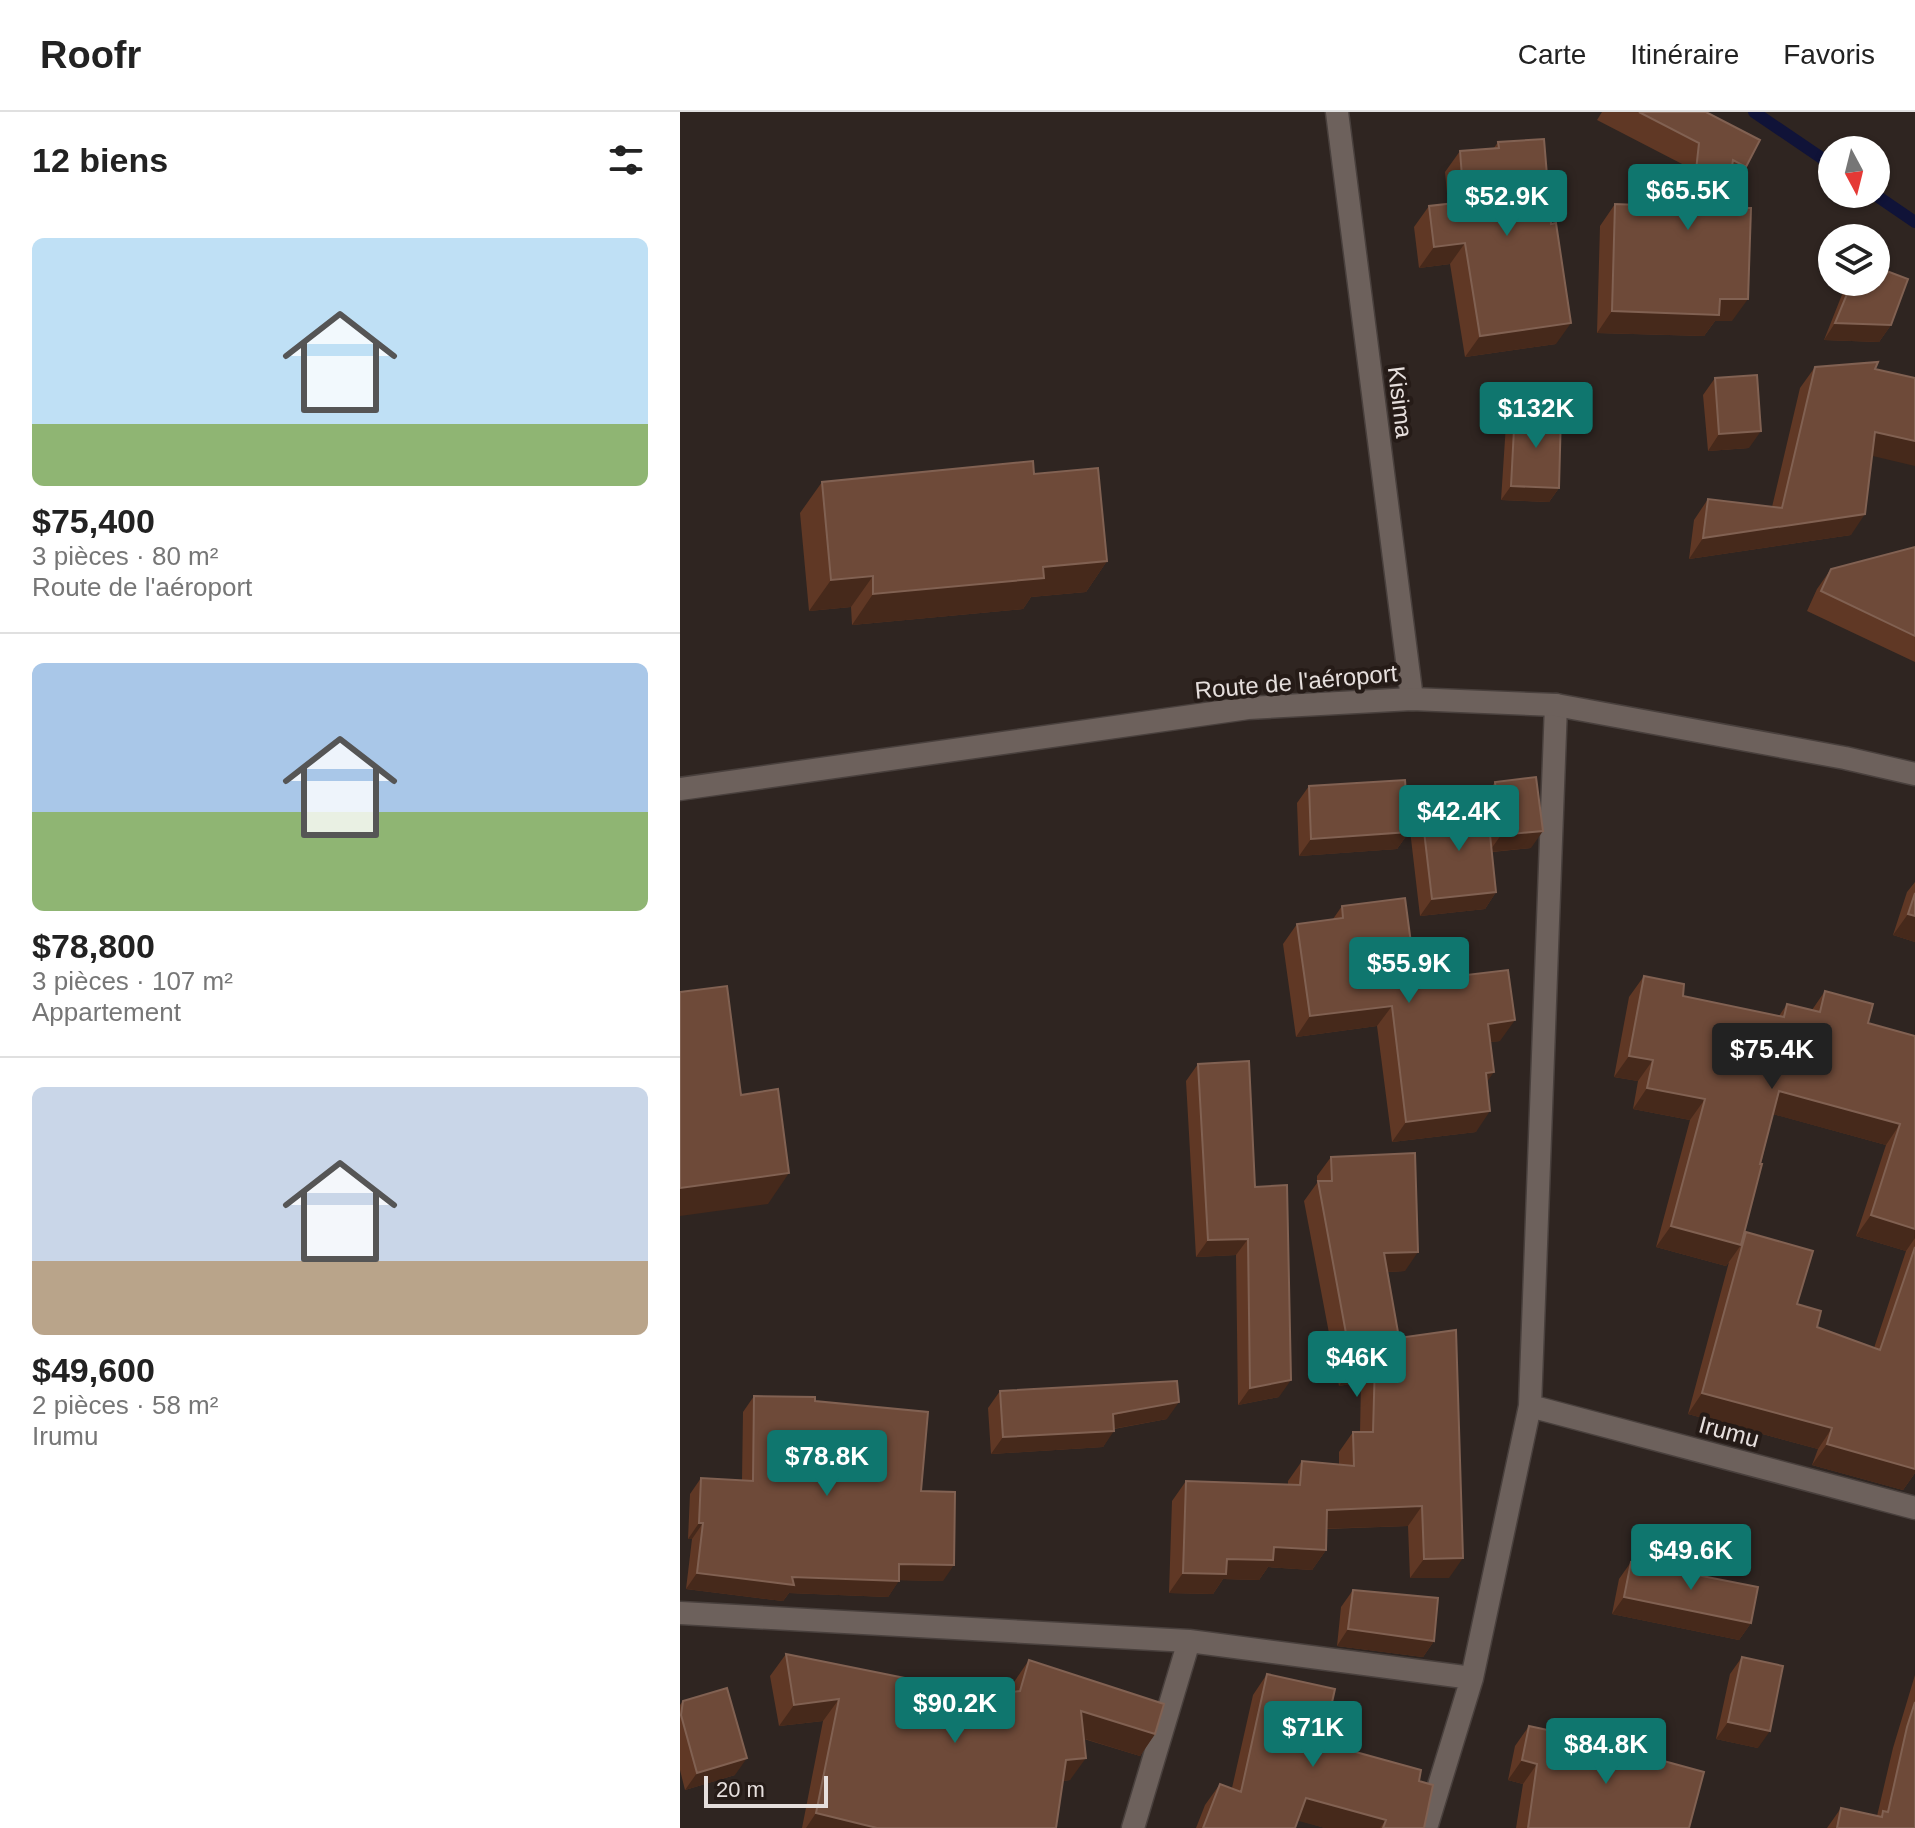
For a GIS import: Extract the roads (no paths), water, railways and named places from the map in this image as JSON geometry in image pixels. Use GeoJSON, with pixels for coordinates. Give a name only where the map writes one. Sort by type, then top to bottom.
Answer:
{"type":"FeatureCollection","features":[{"type":"Feature","properties":{"kind":"street","name":"Kisima"},"geometry":{"type":"LineString","coordinates":[[1337,112],[1412,699]]}},
{"type":"Feature","properties":{"kind":"street","name":"Route de l'aéroport"},"geometry":{"type":"LineString","coordinates":[[680,789],[1248,708],[1412,699],[1556,705],[1845,758],[1915,774]]}},
{"type":"Feature","properties":{"kind":"street"},"geometry":{"type":"LineString","coordinates":[[1426,1828],[1472,1678],[1530,1406],[1556,705]]}},
{"type":"Feature","properties":{"kind":"street","name":"Irumu"},"geometry":{"type":"LineString","coordinates":[[1530,1406],[1915,1508]]}},
{"type":"Feature","properties":{"kind":"street"},"geometry":{"type":"LineString","coordinates":[[680,1613],[1189,1641],[1472,1678]]}},
{"type":"Feature","properties":{"kind":"street"},"geometry":{"type":"LineString","coordinates":[[1133,1828],[1189,1641]]}},
{"type":"Feature","properties":{"kind":"waterway"},"geometry":{"type":"LineString","coordinates":[[1754,112],[1818,155]]}},
{"type":"Feature","properties":{"kind":"waterway"},"geometry":{"type":"LineString","coordinates":[[1890,205],[1915,222]]}}]}
